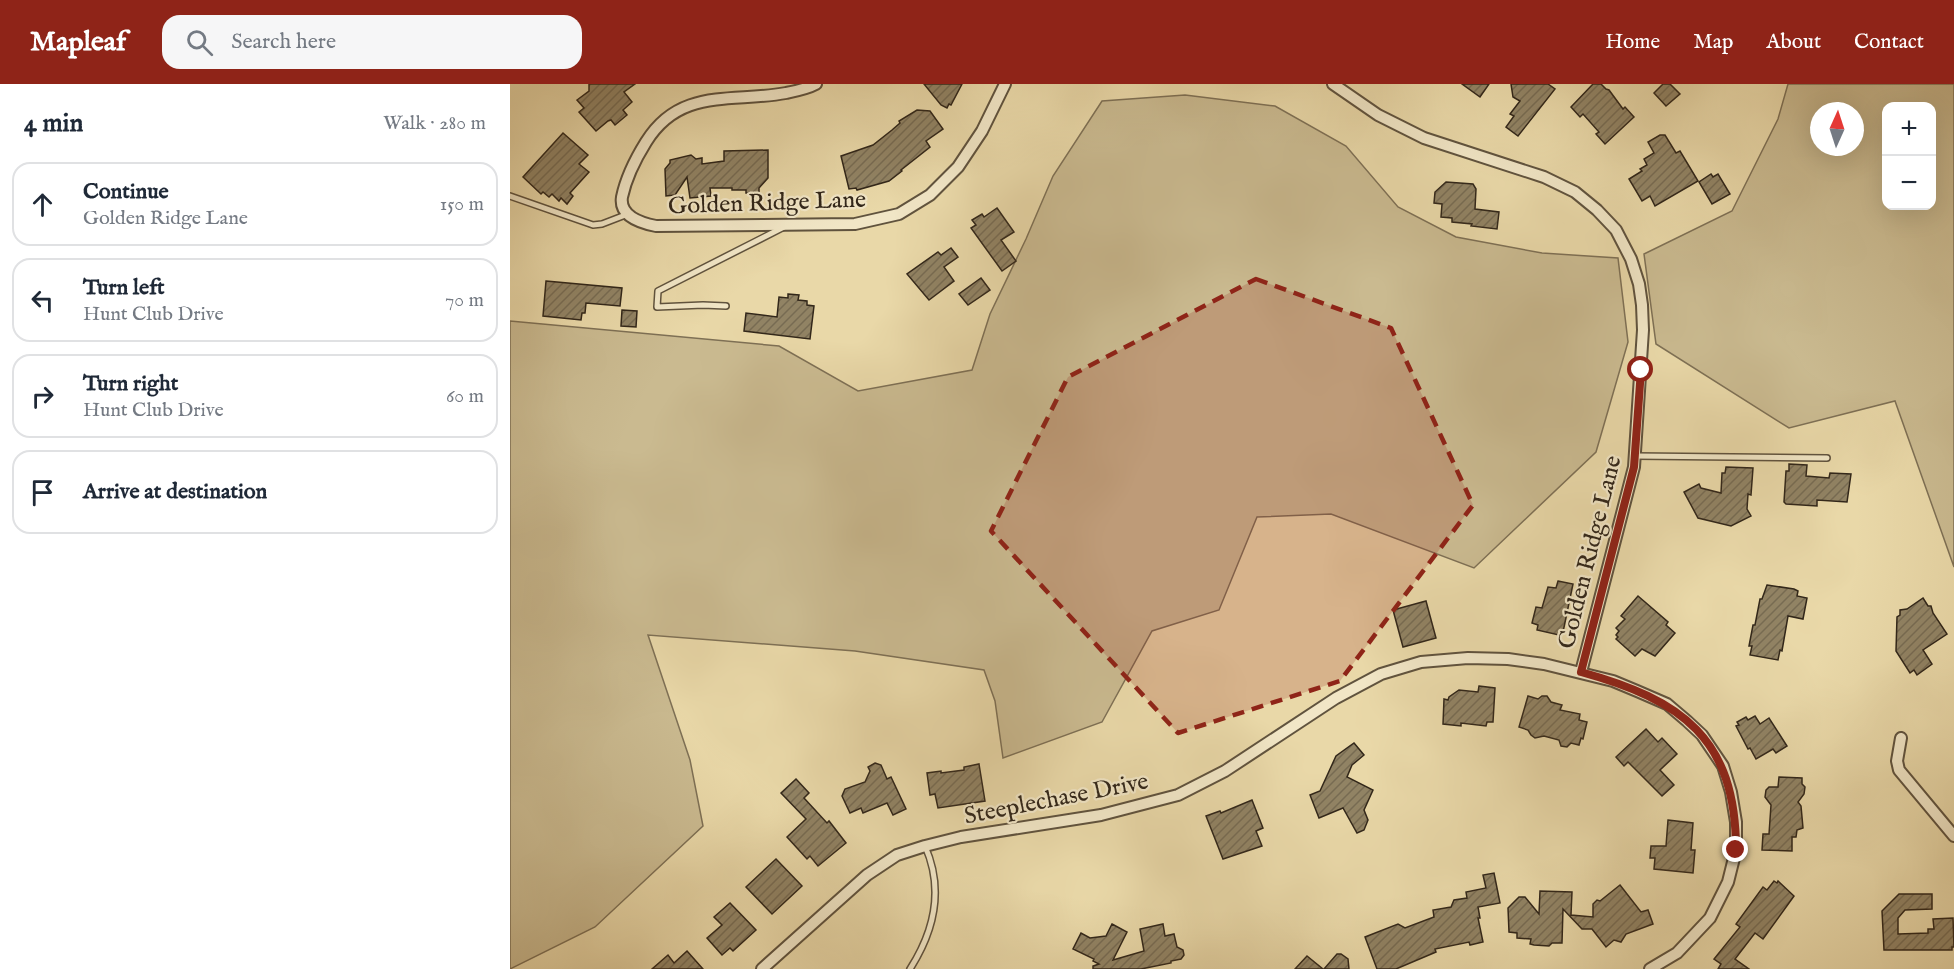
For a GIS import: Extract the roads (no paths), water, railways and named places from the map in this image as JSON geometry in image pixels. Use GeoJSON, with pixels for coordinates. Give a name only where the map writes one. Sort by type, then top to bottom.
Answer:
{"type":"FeatureCollection","features":[{"type":"Feature","properties":{"kind":"street"},"geometry":{"type":"LineString","coordinates":[[628,214],[623,207],[622,199],[639,154],[654,129],[681,109],[704,100],[776,94],[809,88],[816,84]]}},
{"type":"Feature","properties":{"kind":"street","name":"Golden Ridge Lane"},"geometry":{"type":"LineString","coordinates":[[628,214],[639,222],[656,226],[855,224],[898,214],[930,195],[958,167],[982,131],[1005,84]]}},
{"type":"Feature","properties":{"kind":"street","name":"Golden Ridge Lane"},"geometry":{"type":"LineString","coordinates":[[1333,84],[1378,115],[1424,138],[1544,177],[1575,192],[1616,230],[1633,265],[1639,284],[1643,330],[1635,456],[1624,513],[1581,672]]}},
{"type":"Feature","properties":{"kind":"street","name":"Steeplechase Drive"},"geometry":{"type":"LineString","coordinates":[[762,969],[867,875],[897,855],[961,837],[1101,815],[1178,795],[1225,771],[1336,698],[1381,674],[1421,663],[1468,658],[1508,659],[1581,672],[1621,684],[1667,704],[1702,735],[1723,766],[1731,792],[1736,822],[1736,850],[1728,882],[1710,918],[1677,953],[1650,969]]}},
{"type":"Feature","properties":{"kind":"street"},"geometry":{"type":"LineString","coordinates":[[1901,738],[1899,770],[1954,836]]}},
{"type":"Feature","properties":{"kind":"lane"},"geometry":{"type":"LineString","coordinates":[[510,196],[593,225],[628,214]]}},
{"type":"Feature","properties":{"kind":"lane"},"geometry":{"type":"LineString","coordinates":[[726,306],[703,304],[657,307],[657,291],[786,226]]}},
{"type":"Feature","properties":{"kind":"lane"},"geometry":{"type":"LineString","coordinates":[[1635,456],[1827,458]]}},
{"type":"Feature","properties":{"kind":"lane"},"geometry":{"type":"LineString","coordinates":[[910,969],[932,923],[936,904],[935,877],[925,846]]}}]}
